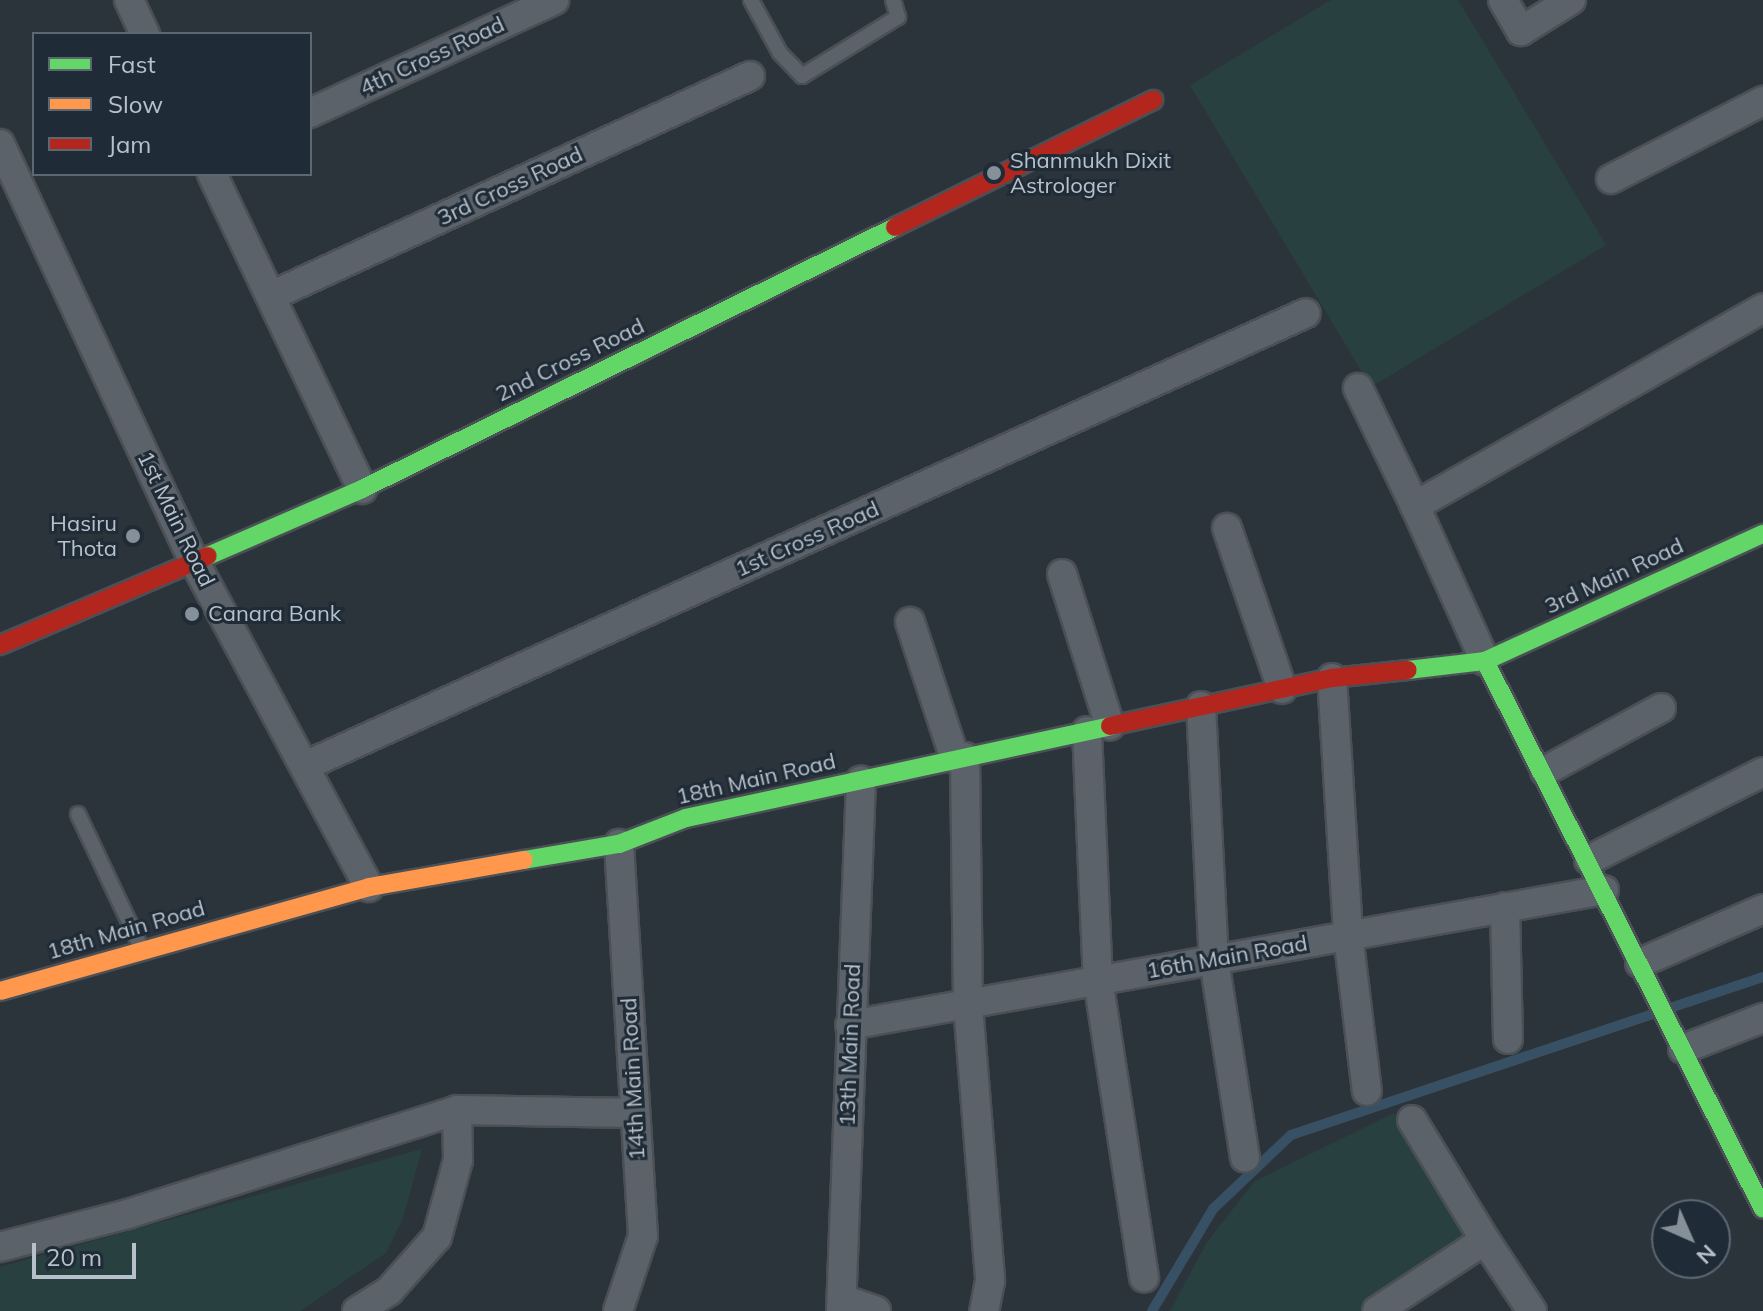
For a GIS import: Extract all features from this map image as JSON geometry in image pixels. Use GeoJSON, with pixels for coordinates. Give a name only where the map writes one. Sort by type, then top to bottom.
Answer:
{"type":"FeatureCollection","features":[{"type":"Feature","properties":{"kind":"street"},"geometry":{"type":"LineString","coordinates":[[129,0],[144,32]]}},
{"type":"Feature","properties":{"kind":"street","name":"4th Cross Road"},"geometry":{"type":"LineString","coordinates":[[312,112],[554,0]]}},
{"type":"Feature","properties":{"kind":"street"},"geometry":{"type":"LineString","coordinates":[[1503,0],[1521,31],[1571,0]]}},
{"type":"Feature","properties":{"kind":"street","name":"3rd Cross Road"},"geometry":{"type":"LineString","coordinates":[[271,296],[750,76]]}},
{"type":"Feature","properties":{"kind":"street","name":"2nd Cross Road"},"geometry":{"type":"LineString","coordinates":[[0,645],[362,489],[1153,100]]}},
{"type":"Feature","properties":{"kind":"street"},"geometry":{"type":"LineString","coordinates":[[1611,179],[1763,101]]}},
{"type":"Feature","properties":{"kind":"street","name":"1st Main Road"},"geometry":{"type":"LineString","coordinates":[[0,144],[194,561],[307,765],[369,887]]}},
{"type":"Feature","properties":{"kind":"street"},"geometry":{"type":"LineString","coordinates":[[213,176],[362,489]]}},
{"type":"Feature","properties":{"kind":"street"},"geometry":{"type":"LineString","coordinates":[[1415,506],[1763,308]]}},
{"type":"Feature","properties":{"kind":"street","name":"1st Cross Road"},"geometry":{"type":"LineString","coordinates":[[307,765],[1306,313]]}},
{"type":"Feature","properties":{"kind":"street"},"geometry":{"type":"LineString","coordinates":[[1358,388],[1485,661],[1545,771],[1761,1199]]}},
{"type":"Feature","properties":{"kind":"street"},"geometry":{"type":"LineString","coordinates":[[1227,528],[1282,689]]}},
{"type":"Feature","properties":{"kind":"street","name":"3rd Main Road"},"geometry":{"type":"LineString","coordinates":[[1485,661],[1763,534]]}},
{"type":"Feature","properties":{"kind":"street"},"geometry":{"type":"LineString","coordinates":[[1062,574],[1098,728],[1098,980],[1144,1277]]}},
{"type":"Feature","properties":{"kind":"street"},"geometry":{"type":"LineString","coordinates":[[910,622],[960,758],[968,1005],[990,1281],[984,1311]]}},
{"type":"Feature","properties":{"kind":"street","name":"18th Main Road"},"geometry":{"type":"LineString","coordinates":[[0,991],[369,887],[619,844],[686,818],[1332,678],[1485,661]]}},
{"type":"Feature","properties":{"kind":"street"},"geometry":{"type":"LineString","coordinates":[[1332,678],[1348,935],[1367,1091]]}},
{"type":"Feature","properties":{"kind":"street"},"geometry":{"type":"LineString","coordinates":[[1201,706],[1214,960],[1245,1158]]}},
{"type":"Feature","properties":{"kind":"street"},"geometry":{"type":"LineString","coordinates":[[1545,771],[1661,708]]}},
{"type":"Feature","properties":{"kind":"street"},"geometry":{"type":"LineString","coordinates":[[1589,860],[1763,772]]}},
{"type":"Feature","properties":{"kind":"street","name":"13th Main Road"},"geometry":{"type":"LineString","coordinates":[[842,1305],[861,780]]}},
{"type":"Feature","properties":{"kind":"street","name":"14th Main Road"},"geometry":{"type":"LineString","coordinates":[[618,1311],[643,1236],[619,844]]}},
{"type":"Feature","properties":{"kind":"street","name":"16th Main Road"},"geometry":{"type":"LineString","coordinates":[[850,1025],[1604,890]]}},
{"type":"Feature","properties":{"kind":"street"},"geometry":{"type":"LineString","coordinates":[[1505,907],[1508,1039]]}},
{"type":"Feature","properties":{"kind":"street"},"geometry":{"type":"LineString","coordinates":[[1646,974],[1763,909]]}},
{"type":"Feature","properties":{"kind":"street"},"geometry":{"type":"LineString","coordinates":[[1683,1049],[1763,1018]]}},
{"type":"Feature","properties":{"kind":"street"},"geometry":{"type":"LineString","coordinates":[[357,1311],[389,1291],[437,1237],[458,1160],[457,1110]]}},
{"type":"Feature","properties":{"kind":"street"},"geometry":{"type":"LineString","coordinates":[[0,1247],[128,1214],[457,1110],[635,1113]]}},
{"type":"Feature","properties":{"kind":"street"},"geometry":{"type":"LineString","coordinates":[[1412,1120],[1532,1311]]}},
{"type":"Feature","properties":{"kind":"street"},"geometry":{"type":"LineString","coordinates":[[1377,1311],[1485,1240]]}},
{"type":"Feature","properties":{"kind":"street"},"geometry":{"type":"LineString","coordinates":[[842,1305],[876,1311]]}},
{"type":"Feature","properties":{"kind":"lane"},"geometry":{"type":"LineString","coordinates":[[751,0],[780,53],[802,76],[898,17],[893,0]]}},
{"type":"Feature","properties":{"kind":"lane"},"geometry":{"type":"LineString","coordinates":[[78,814],[142,951]]}},
{"type":"Feature","properties":{"kind":"green space"},"geometry":{"type":"Polygon","coordinates":[[[1331,0],[1458,0],[1606,245],[1371,387],[1190,85],[1331,0]]]}},
{"type":"Feature","properties":{"kind":"green space"},"geometry":{"type":"Polygon","coordinates":[[[1394,1113],[1469,1239],[1361,1311],[1170,1311],[1207,1242],[1255,1181],[1394,1113]]]}},
{"type":"Feature","properties":{"kind":"green space"},"geometry":{"type":"Polygon","coordinates":[[[422,1149],[403,1218],[386,1253],[300,1311],[0,1311],[0,1267],[422,1149]]]}},
{"type":"Feature","properties":{"kind":"waterway"},"geometry":{"type":"LineString","coordinates":[[1670,1008],[1763,977]]}},
{"type":"Feature","properties":{"kind":"waterway"},"geometry":{"type":"LineString","coordinates":[[1152,1311],[1213,1209],[1291,1135],[1655,1013]]}},
{"type":"Feature","properties":{"kind":"traffic: fast"},"geometry":{"type":"LineString","coordinates":[[208,556],[362,489],[895,227]]}},
{"type":"Feature","properties":{"kind":"traffic: fast"},"geometry":{"type":"LineString","coordinates":[[1408,670],[1485,661],[1763,534]]}},
{"type":"Feature","properties":{"kind":"traffic: fast"},"geometry":{"type":"LineString","coordinates":[[1485,661],[1763,1209]]}},
{"type":"Feature","properties":{"kind":"traffic: fast"},"geometry":{"type":"LineString","coordinates":[[524,860],[619,844],[686,818],[1110,726]]}},
{"type":"Feature","properties":{"kind":"traffic: slow"},"geometry":{"type":"LineString","coordinates":[[0,991],[369,887],[524,860]]}},
{"type":"Feature","properties":{"kind":"traffic: jam"},"geometry":{"type":"LineString","coordinates":[[895,227],[1153,100]]}},
{"type":"Feature","properties":{"kind":"traffic: jam"},"geometry":{"type":"LineString","coordinates":[[0,645],[208,556]]}},
{"type":"Feature","properties":{"kind":"traffic: jam"},"geometry":{"type":"LineString","coordinates":[[1110,726],[1332,678],[1408,670]]}},
{"type":"Feature","properties":{"kind":"place","name":"Shanmukh Dixit Astrologer"},"geometry":{"type":"Point","coordinates":[994,173]}},
{"type":"Feature","properties":{"kind":"place","name":"Hasiru Thota"},"geometry":{"type":"Point","coordinates":[133,536]}},
{"type":"Feature","properties":{"kind":"place","name":"Canara Bank"},"geometry":{"type":"Point","coordinates":[192,614]}}]}
